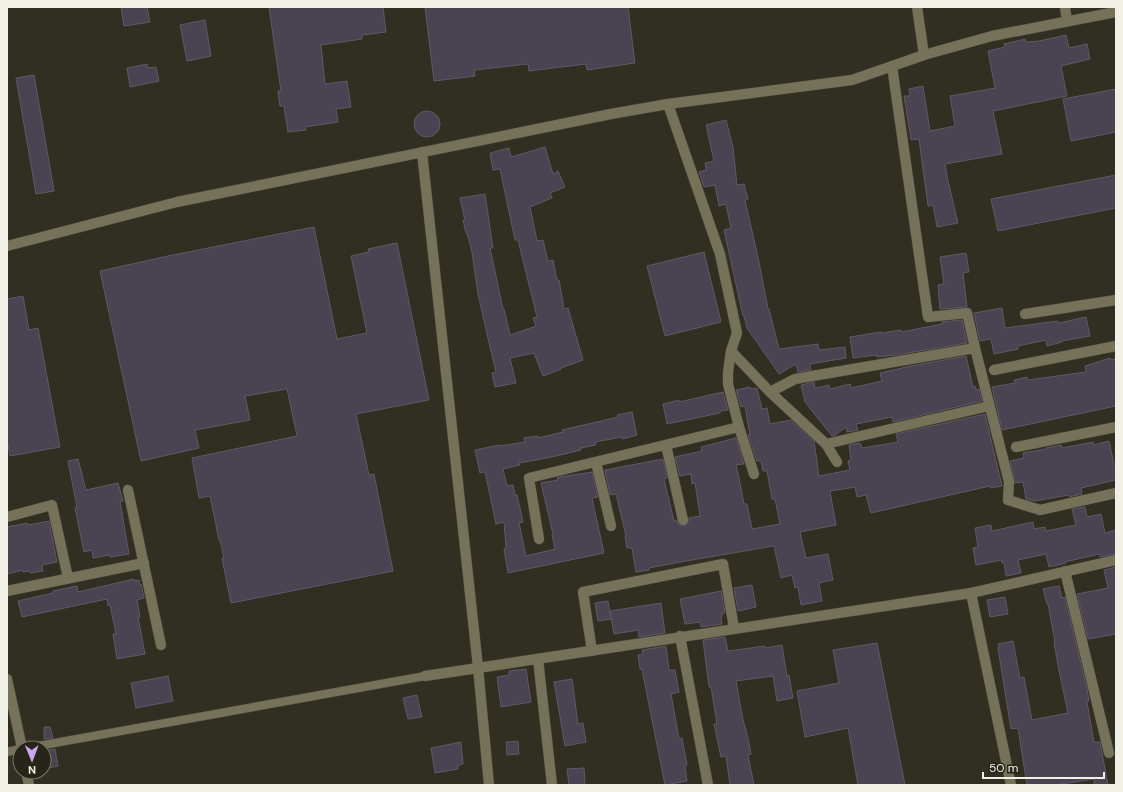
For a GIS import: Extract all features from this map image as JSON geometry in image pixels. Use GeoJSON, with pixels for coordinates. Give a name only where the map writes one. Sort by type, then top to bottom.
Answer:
{"type":"FeatureCollection","features":[{"type":"Feature","properties":{"kind":"street"},"geometry":{"type":"LineString","coordinates":[[917,7],[924,55]]}},
{"type":"Feature","properties":{"kind":"street"},"geometry":{"type":"LineString","coordinates":[[1065,7],[1068,21]]}},
{"type":"Feature","properties":{"kind":"street"},"geometry":{"type":"LineString","coordinates":[[7,246],[178,202],[422,152],[668,104],[852,80],[924,55],[992,36],[1068,21],[1104,10],[1116,12]]}},
{"type":"Feature","properties":{"kind":"street"},"geometry":{"type":"LineString","coordinates":[[892,66],[928,317],[967,312],[1009,482],[1008,500],[1040,510],[1116,493]]}},
{"type":"Feature","properties":{"kind":"street"},"geometry":{"type":"LineString","coordinates":[[668,104],[720,254],[737,333],[731,351],[728,384],[739,427],[754,474]]}},
{"type":"Feature","properties":{"kind":"street"},"geometry":{"type":"LineString","coordinates":[[422,152],[478,667],[489,785]]}},
{"type":"Feature","properties":{"kind":"street"},"geometry":{"type":"LineString","coordinates":[[1025,314],[1116,300]]}},
{"type":"Feature","properties":{"kind":"street"},"geometry":{"type":"LineString","coordinates":[[994,370],[1116,346]]}},
{"type":"Feature","properties":{"kind":"street"},"geometry":{"type":"LineString","coordinates":[[770,392],[795,379],[975,348]]}},
{"type":"Feature","properties":{"kind":"street"},"geometry":{"type":"LineString","coordinates":[[731,351],[770,392],[826,444],[837,462]]}},
{"type":"Feature","properties":{"kind":"street"},"geometry":{"type":"LineString","coordinates":[[826,444],[989,406]]}},
{"type":"Feature","properties":{"kind":"street"},"geometry":{"type":"LineString","coordinates":[[539,539],[529,478],[739,427]]}},
{"type":"Feature","properties":{"kind":"street"},"geometry":{"type":"LineString","coordinates":[[1016,447],[1116,427]]}},
{"type":"Feature","properties":{"kind":"street"},"geometry":{"type":"LineString","coordinates":[[666,445],[683,520]]}},
{"type":"Feature","properties":{"kind":"street"},"geometry":{"type":"LineString","coordinates":[[596,462],[611,526]]}},
{"type":"Feature","properties":{"kind":"street"},"geometry":{"type":"LineString","coordinates":[[128,490],[161,645]]}},
{"type":"Feature","properties":{"kind":"street"},"geometry":{"type":"LineString","coordinates":[[7,517],[52,505],[68,578]]}},
{"type":"Feature","properties":{"kind":"street"},"geometry":{"type":"LineString","coordinates":[[425,676],[680,636],[971,593],[1116,560]]}},
{"type":"Feature","properties":{"kind":"street"},"geometry":{"type":"LineString","coordinates":[[7,591],[144,563]]}},
{"type":"Feature","properties":{"kind":"street"},"geometry":{"type":"LineString","coordinates":[[592,651],[583,592],[723,564],[734,628]]}},
{"type":"Feature","properties":{"kind":"street"},"geometry":{"type":"LineString","coordinates":[[1065,572],[1109,753]]}},
{"type":"Feature","properties":{"kind":"street"},"geometry":{"type":"LineString","coordinates":[[971,593],[1011,785]]}},
{"type":"Feature","properties":{"kind":"street"},"geometry":{"type":"LineString","coordinates":[[680,636],[708,785]]}},
{"type":"Feature","properties":{"kind":"street"},"geometry":{"type":"LineString","coordinates":[[538,659],[552,785]]}},
{"type":"Feature","properties":{"kind":"street"},"geometry":{"type":"LineString","coordinates":[[7,679],[19,740]]}},
{"type":"Feature","properties":{"kind":"lane"},"geometry":{"type":"LineString","coordinates":[[52,743],[425,676]]}},
{"type":"Feature","properties":{"kind":"building"},"geometry":{"type":"Polygon","coordinates":[[[121,7],[147,7],[150,22],[124,26],[121,7]]]}},
{"type":"Feature","properties":{"kind":"building"},"geometry":{"type":"Polygon","coordinates":[[[269,7],[383,7],[386,32],[362,35],[362,39],[321,45],[325,84],[347,81],[351,107],[336,109],[338,122],[305,127],[306,130],[288,132],[284,106],[280,106],[278,91],[281,91],[269,7]]]}},
{"type":"Feature","properties":{"kind":"building"},"geometry":{"type":"Polygon","coordinates":[[[425,7],[628,7],[635,63],[587,70],[586,64],[529,71],[528,64],[474,70],[475,76],[434,81],[425,7]]]}},
{"type":"Feature","properties":{"kind":"building"},"geometry":{"type":"Polygon","coordinates":[[[205,20],[211,56],[187,61],[180,25],[205,20]]]}},
{"type":"Feature","properties":{"kind":"building"},"geometry":{"type":"Polygon","coordinates":[[[1066,35],[1069,48],[1087,44],[1090,59],[1061,66],[1067,96],[993,111],[1002,154],[945,164],[958,223],[937,227],[933,205],[928,206],[919,139],[911,140],[904,96],[910,96],[909,89],[923,86],[930,131],[955,126],[950,96],[995,88],[988,51],[1005,47],[1004,44],[1025,39],[1026,42],[1039,41],[1066,35]]]}},
{"type":"Feature","properties":{"kind":"building"},"geometry":{"type":"Polygon","coordinates":[[[147,64],[148,68],[156,67],[159,81],[130,87],[127,68],[147,64]]]}},
{"type":"Feature","properties":{"kind":"building"},"geometry":{"type":"Polygon","coordinates":[[[34,75],[54,191],[36,194],[16,78],[34,75]]]}},
{"type":"Feature","properties":{"kind":"building"},"geometry":{"type":"Polygon","coordinates":[[[1116,89],[1116,132],[1071,141],[1063,99],[1116,89]]]}},
{"type":"Feature","properties":{"kind":"building"},"geometry":{"type":"Polygon","coordinates":[[[427,111],[436,115],[440,124],[436,133],[427,137],[418,133],[414,124],[418,115],[427,111]]]}},
{"type":"Feature","properties":{"kind":"building"},"geometry":{"type":"Polygon","coordinates":[[[726,120],[733,147],[737,185],[744,184],[748,199],[745,200],[768,309],[779,349],[818,344],[819,350],[845,347],[846,358],[810,364],[811,370],[798,372],[796,364],[779,374],[747,328],[724,230],[731,228],[726,204],[719,206],[715,185],[704,187],[699,172],[706,170],[705,163],[714,161],[706,125],[726,120]]]}},
{"type":"Feature","properties":{"kind":"building"},"geometry":{"type":"Polygon","coordinates":[[[545,147],[553,174],[558,171],[565,187],[550,193],[552,198],[530,207],[537,241],[543,240],[548,261],[553,260],[557,280],[559,280],[564,309],[568,308],[583,360],[543,376],[534,353],[510,358],[516,383],[495,387],[492,373],[496,372],[478,294],[472,252],[463,220],[465,220],[460,198],[485,194],[493,248],[490,248],[510,335],[536,326],[533,318],[537,317],[518,240],[515,240],[500,169],[493,170],[490,153],[509,148],[511,157],[545,147]]]}},
{"type":"Feature","properties":{"kind":"building"},"geometry":{"type":"Polygon","coordinates":[[[1116,175],[1116,208],[998,231],[991,199],[1116,175]]]}},
{"type":"Feature","properties":{"kind":"building"},"geometry":{"type":"Polygon","coordinates":[[[314,227],[337,339],[367,333],[351,256],[369,252],[368,249],[397,243],[429,400],[356,414],[369,475],[374,474],[393,571],[231,603],[222,558],[224,558],[210,496],[199,498],[192,458],[297,436],[287,389],[245,396],[250,420],[195,430],[199,448],[141,461],[100,271],[314,227]]]}},
{"type":"Feature","properties":{"kind":"building"},"geometry":{"type":"Polygon","coordinates":[[[704,252],[721,322],[665,336],[647,266],[704,252]]]}},
{"type":"Feature","properties":{"kind":"building"},"geometry":{"type":"Polygon","coordinates":[[[966,253],[969,272],[963,273],[967,307],[940,309],[938,285],[944,284],[940,257],[966,253]]]}},
{"type":"Feature","properties":{"kind":"building"},"geometry":{"type":"Polygon","coordinates":[[[23,296],[29,330],[38,328],[60,447],[10,456],[7,440],[7,299],[23,296]]]}},
{"type":"Feature","properties":{"kind":"building"},"geometry":{"type":"Polygon","coordinates":[[[1002,308],[1005,328],[1058,321],[1059,323],[1086,317],[1090,336],[1062,341],[1047,346],[1046,340],[1018,346],[1018,349],[994,354],[991,339],[980,341],[974,313],[1002,308]]]}},
{"type":"Feature","properties":{"kind":"building"},"geometry":{"type":"Polygon","coordinates":[[[962,320],[967,343],[896,355],[877,357],[876,355],[853,358],[850,337],[901,330],[901,332],[942,324],[942,322],[962,320]]]}},
{"type":"Feature","properties":{"kind":"building"},"geometry":{"type":"Polygon","coordinates":[[[966,356],[973,387],[975,386],[976,390],[979,389],[982,401],[893,422],[892,417],[856,424],[858,430],[847,432],[846,427],[832,436],[805,402],[801,385],[814,382],[815,388],[829,385],[830,389],[850,384],[851,388],[882,381],[880,373],[966,356]]]}},
{"type":"Feature","properties":{"kind":"building"},"geometry":{"type":"Polygon","coordinates":[[[1110,358],[1111,360],[1115,359],[1116,366],[1116,406],[1002,430],[992,387],[1015,383],[1014,380],[1027,377],[1028,380],[1086,372],[1085,366],[1110,358]]]}},
{"type":"Feature","properties":{"kind":"building"},"geometry":{"type":"Polygon","coordinates":[[[750,387],[751,389],[757,388],[762,409],[767,408],[770,424],[791,420],[814,441],[819,476],[850,470],[848,461],[851,460],[849,445],[860,443],[862,448],[898,442],[896,434],[985,414],[1002,486],[990,488],[990,486],[871,513],[866,495],[857,497],[855,487],[830,491],[836,525],[800,532],[806,558],[828,554],[833,580],[819,583],[822,601],[801,605],[798,587],[795,588],[792,575],[781,578],[774,546],[686,561],[636,572],[632,548],[627,548],[626,536],[616,494],[610,495],[605,470],[663,459],[667,478],[664,479],[674,521],[676,520],[679,525],[685,526],[689,522],[689,518],[700,516],[695,483],[692,484],[691,474],[680,476],[675,457],[702,451],[701,447],[736,438],[744,464],[736,465],[744,504],[747,504],[752,529],[780,524],[775,499],[772,499],[767,471],[763,471],[761,461],[757,461],[748,435],[750,435],[745,406],[741,407],[736,390],[750,387]]]}},
{"type":"Feature","properties":{"kind":"building"},"geometry":{"type":"Polygon","coordinates":[[[723,392],[728,410],[667,424],[663,404],[723,392]]]}},
{"type":"Feature","properties":{"kind":"building"},"geometry":{"type":"Polygon","coordinates":[[[632,412],[637,435],[623,439],[622,437],[595,442],[596,445],[581,448],[581,450],[519,463],[520,465],[503,469],[507,486],[513,485],[515,495],[517,495],[523,522],[519,523],[526,556],[555,549],[541,483],[558,480],[557,478],[560,477],[592,472],[598,497],[592,498],[604,553],[508,573],[504,549],[506,548],[504,522],[496,524],[485,472],[480,473],[475,450],[525,442],[524,438],[538,436],[538,438],[563,432],[562,430],[618,417],[617,415],[632,412]]]}},
{"type":"Feature","properties":{"kind":"building"},"geometry":{"type":"Polygon","coordinates":[[[1109,441],[1114,464],[1116,464],[1116,480],[1081,488],[1082,494],[1034,501],[1026,499],[1023,482],[1015,483],[1010,461],[1024,458],[1023,453],[1061,445],[1062,448],[1093,442],[1094,445],[1109,441]]]}},
{"type":"Feature","properties":{"kind":"building"},"geometry":{"type":"Polygon","coordinates":[[[78,459],[86,490],[118,483],[123,501],[120,501],[129,554],[110,557],[109,555],[93,558],[92,550],[84,552],[75,508],[77,507],[68,461],[78,459]]]}},
{"type":"Feature","properties":{"kind":"building"},"geometry":{"type":"Polygon","coordinates":[[[1085,507],[1087,517],[1101,514],[1105,533],[1116,530],[1116,554],[1100,557],[1099,554],[1049,567],[1046,554],[1018,560],[1021,573],[1006,576],[1004,563],[1002,563],[1002,560],[976,565],[973,548],[978,547],[975,528],[991,525],[992,531],[1033,522],[1034,529],[1045,527],[1046,531],[1076,525],[1072,509],[1085,507]]]}},
{"type":"Feature","properties":{"kind":"building"},"geometry":{"type":"Polygon","coordinates":[[[49,521],[57,562],[42,565],[43,571],[30,573],[29,571],[23,572],[23,570],[7,574],[7,527],[49,521]]]}},
{"type":"Feature","properties":{"kind":"building"},"geometry":{"type":"Polygon","coordinates":[[[1116,567],[1116,634],[1088,639],[1077,594],[1108,588],[1104,570],[1116,567]]]}},
{"type":"Feature","properties":{"kind":"building"},"geometry":{"type":"Polygon","coordinates":[[[134,579],[134,581],[139,580],[144,598],[137,600],[140,617],[138,617],[145,654],[117,659],[113,634],[116,634],[110,605],[108,606],[107,599],[22,617],[18,601],[77,586],[78,592],[134,579]]]}},
{"type":"Feature","properties":{"kind":"building"},"geometry":{"type":"Polygon","coordinates":[[[752,585],[756,607],[738,611],[734,588],[752,585]]]}},
{"type":"Feature","properties":{"kind":"building"},"geometry":{"type":"Polygon","coordinates":[[[1059,586],[1062,598],[1065,597],[1087,689],[1089,701],[1087,702],[1094,742],[1100,742],[1108,785],[1094,785],[1094,779],[1055,785],[1027,785],[1018,728],[1011,729],[998,644],[1013,641],[1020,678],[1024,677],[1032,720],[1068,713],[1059,671],[1048,604],[1043,589],[1059,586]]]}},
{"type":"Feature","properties":{"kind":"building"},"geometry":{"type":"Polygon","coordinates":[[[721,591],[725,613],[722,613],[722,624],[701,627],[700,622],[685,624],[680,599],[721,591]]]}},
{"type":"Feature","properties":{"kind":"building"},"geometry":{"type":"Polygon","coordinates":[[[1005,597],[1008,614],[990,617],[987,600],[1005,597]]]}},
{"type":"Feature","properties":{"kind":"building"},"geometry":{"type":"Polygon","coordinates":[[[608,601],[611,619],[598,621],[595,603],[608,601]]]}},
{"type":"Feature","properties":{"kind":"building"},"geometry":{"type":"Polygon","coordinates":[[[661,603],[665,633],[639,637],[638,630],[614,634],[610,611],[661,603]]]}},
{"type":"Feature","properties":{"kind":"building"},"geometry":{"type":"Polygon","coordinates":[[[725,637],[728,651],[782,645],[787,676],[789,675],[793,698],[777,701],[773,676],[736,681],[751,754],[748,755],[754,785],[730,785],[726,756],[721,757],[714,724],[717,724],[711,687],[709,687],[703,640],[725,637]]]}},
{"type":"Feature","properties":{"kind":"building"},"geometry":{"type":"Polygon","coordinates":[[[877,643],[905,785],[858,785],[848,728],[805,737],[797,691],[839,683],[833,650],[877,643]]]}},
{"type":"Feature","properties":{"kind":"building"},"geometry":{"type":"Polygon","coordinates":[[[666,646],[669,670],[675,670],[679,692],[671,694],[679,739],[682,738],[687,765],[685,766],[687,781],[665,785],[638,655],[643,654],[642,650],[666,646]]]}},
{"type":"Feature","properties":{"kind":"building"},"geometry":{"type":"Polygon","coordinates":[[[526,669],[531,702],[501,707],[497,677],[509,675],[509,671],[526,669]]]}},
{"type":"Feature","properties":{"kind":"building"},"geometry":{"type":"Polygon","coordinates":[[[168,676],[173,701],[136,708],[131,683],[168,676]]]}},
{"type":"Feature","properties":{"kind":"building"},"geometry":{"type":"Polygon","coordinates":[[[572,679],[578,724],[583,723],[586,742],[565,746],[554,682],[572,679]]]}},
{"type":"Feature","properties":{"kind":"building"},"geometry":{"type":"Polygon","coordinates":[[[417,695],[422,717],[408,719],[403,698],[417,695]]]}},
{"type":"Feature","properties":{"kind":"building"},"geometry":{"type":"Polygon","coordinates":[[[44,727],[50,727],[53,738],[44,739],[44,727]]]}},
{"type":"Feature","properties":{"kind":"building"},"geometry":{"type":"Polygon","coordinates":[[[518,741],[519,754],[507,755],[506,742],[518,741]]]}},
{"type":"Feature","properties":{"kind":"building"},"geometry":{"type":"Polygon","coordinates":[[[461,742],[463,764],[458,765],[458,769],[435,773],[431,748],[461,742]]]}},
{"type":"Feature","properties":{"kind":"building"},"geometry":{"type":"Polygon","coordinates":[[[55,749],[58,766],[52,767],[52,750],[55,749]]]}},
{"type":"Feature","properties":{"kind":"building"},"geometry":{"type":"Polygon","coordinates":[[[584,768],[585,785],[569,785],[567,769],[584,768]]]}}]}
